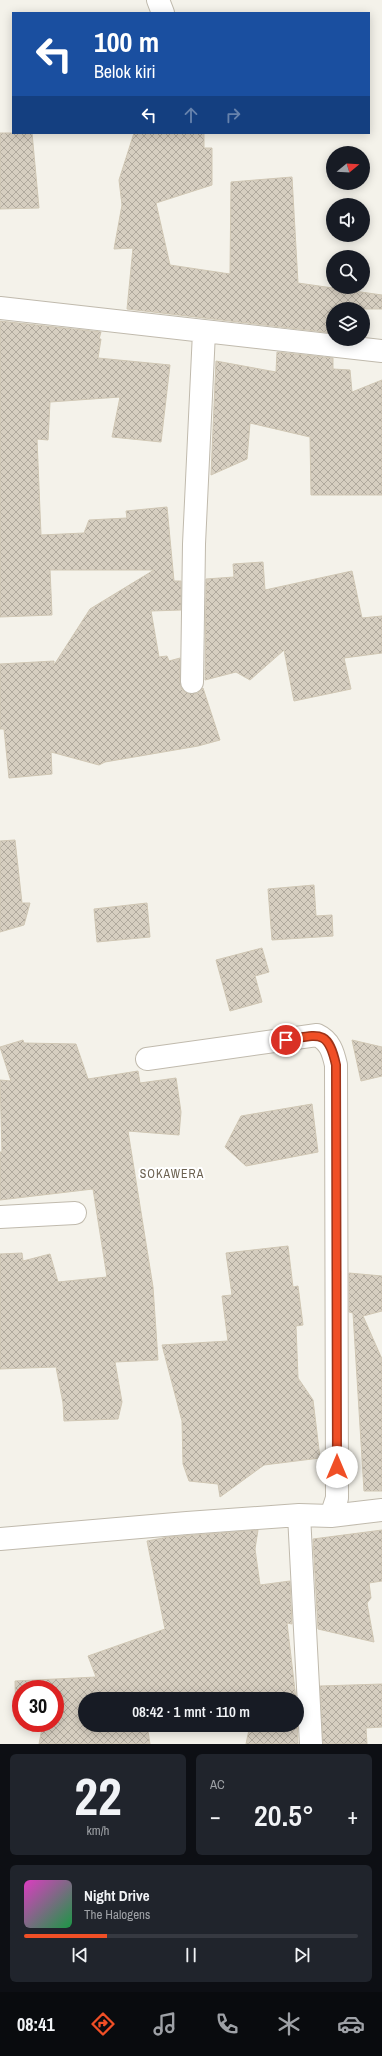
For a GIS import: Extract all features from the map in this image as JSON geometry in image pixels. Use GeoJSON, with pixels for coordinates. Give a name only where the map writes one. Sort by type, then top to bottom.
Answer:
{"type":"FeatureCollection","features":[{"type":"Feature","properties":{"kind":"street"},"geometry":{"type":"LineString","coordinates":[[158,0],[163,12]]}},
{"type":"Feature","properties":{"kind":"street"},"geometry":{"type":"LineString","coordinates":[[0,308],[382,351]]}},
{"type":"Feature","properties":{"kind":"street"},"geometry":{"type":"LineString","coordinates":[[192,682],[194,544],[204,332]]}},
{"type":"Feature","properties":{"kind":"street"},"geometry":{"type":"LineString","coordinates":[[147,1059],[317,1035],[326,1039],[333,1052],[336,1073],[337,1498],[331,1516]]}},
{"type":"Feature","properties":{"kind":"street"},"geometry":{"type":"LineString","coordinates":[[0,1217],[74,1213]]}},
{"type":"Feature","properties":{"kind":"street"},"geometry":{"type":"LineString","coordinates":[[0,1539],[179,1523],[299,1515],[331,1516],[382,1510]]}},
{"type":"Feature","properties":{"kind":"street"},"geometry":{"type":"LineString","coordinates":[[299,1515],[311,1744]]}},
{"type":"Feature","properties":{"kind":"building"},"geometry":{"type":"Polygon","coordinates":[[[0,133],[32,134],[39,208],[0,209],[0,133]]]}},
{"type":"Feature","properties":{"kind":"building"},"geometry":{"type":"Polygon","coordinates":[[[134,134],[204,134],[204,148],[212,148],[212,185],[156,203],[170,265],[230,274],[231,182],[292,177],[298,283],[326,287],[326,294],[370,293],[382,295],[382,309],[370,309],[370,302],[326,302],[326,332],[127,309],[133,248],[114,249],[122,205],[119,180],[134,134]]]}},
{"type":"Feature","properties":{"kind":"building"},"geometry":{"type":"Polygon","coordinates":[[[0,321],[101,332],[98,358],[170,365],[161,442],[112,437],[120,397],[50,402],[48,440],[37,439],[41,535],[84,533],[89,520],[127,518],[126,511],[167,507],[174,581],[181,581],[181,610],[151,611],[159,657],[167,656],[169,661],[180,658],[180,682],[181,688],[185,692],[192,694],[198,693],[203,688],[220,740],[198,746],[105,762],[99,765],[51,752],[52,774],[9,778],[4,729],[0,729],[0,664],[54,661],[54,665],[90,609],[154,570],[50,570],[52,615],[0,617],[0,321]]]}},
{"type":"Feature","properties":{"kind":"building"},"geometry":{"type":"Polygon","coordinates":[[[277,352],[333,358],[333,369],[350,370],[352,392],[382,380],[382,495],[311,495],[310,437],[250,423],[247,459],[211,475],[216,361],[276,372],[277,352]]]}},
{"type":"Feature","properties":{"kind":"building"},"geometry":{"type":"Polygon","coordinates":[[[263,562],[265,590],[352,571],[362,618],[382,616],[382,653],[344,658],[351,689],[294,701],[284,650],[250,680],[236,672],[205,680],[206,579],[234,577],[233,564],[263,562]]]}},
{"type":"Feature","properties":{"kind":"building"},"geometry":{"type":"Polygon","coordinates":[[[15,840],[22,903],[30,903],[24,925],[0,932],[0,841],[15,840]]]}},
{"type":"Feature","properties":{"kind":"building"},"geometry":{"type":"Polygon","coordinates":[[[314,885],[316,916],[332,915],[333,936],[272,940],[268,889],[314,885]]]}},
{"type":"Feature","properties":{"kind":"building"},"geometry":{"type":"Polygon","coordinates":[[[147,903],[150,937],[97,942],[94,909],[147,903]]]}},
{"type":"Feature","properties":{"kind":"building"},"geometry":{"type":"Polygon","coordinates":[[[262,948],[269,972],[255,976],[262,1002],[230,1011],[216,960],[262,948]]]}},
{"type":"Feature","properties":{"kind":"building"},"geometry":{"type":"Polygon","coordinates":[[[23,1040],[24,1043],[76,1044],[88,1079],[138,1071],[140,1083],[176,1078],[181,1112],[179,1135],[128,1131],[153,1287],[158,1360],[115,1362],[122,1402],[118,1419],[64,1421],[63,1403],[56,1367],[0,1369],[0,1254],[22,1253],[23,1261],[50,1254],[58,1282],[107,1277],[93,1189],[0,1200],[0,1152],[2,1152],[0,1080],[11,1081],[0,1047],[23,1040]]]}},
{"type":"Feature","properties":{"kind":"building"},"geometry":{"type":"Polygon","coordinates":[[[352,1040],[382,1047],[382,1076],[361,1081],[352,1040]]]}},
{"type":"Feature","properties":{"kind":"building"},"geometry":{"type":"Polygon","coordinates":[[[312,1104],[318,1152],[246,1166],[225,1147],[241,1116],[312,1104]]]}},
{"type":"Feature","properties":{"kind":"building"},"geometry":{"type":"Polygon","coordinates":[[[288,1246],[293,1287],[298,1286],[303,1325],[296,1326],[298,1378],[313,1400],[320,1458],[264,1465],[220,1497],[218,1484],[189,1481],[183,1464],[182,1421],[162,1345],[228,1341],[222,1296],[232,1295],[226,1253],[288,1246]]]}},
{"type":"Feature","properties":{"kind":"building"},"geometry":{"type":"Polygon","coordinates":[[[349,1273],[382,1276],[382,1311],[363,1316],[382,1359],[382,1491],[364,1491],[353,1313],[349,1312],[349,1273]]]}},
{"type":"Feature","properties":{"kind":"building"},"geometry":{"type":"Polygon","coordinates":[[[258,1530],[255,1549],[260,1585],[290,1581],[292,1624],[287,1623],[295,1692],[78,1692],[78,1732],[148,1732],[150,1744],[39,1744],[41,1732],[64,1732],[64,1680],[35,1680],[96,1677],[88,1656],[165,1629],[147,1541],[168,1537],[258,1530]]]}},
{"type":"Feature","properties":{"kind":"building"},"geometry":{"type":"Polygon","coordinates":[[[382,1530],[382,1581],[369,1583],[371,1598],[367,1603],[374,1642],[318,1629],[313,1539],[382,1530]]]}},
{"type":"Feature","properties":{"kind":"building"},"geometry":{"type":"Polygon","coordinates":[[[382,1684],[382,1727],[366,1728],[367,1744],[323,1744],[320,1686],[382,1684]]]}},
{"type":"Feature","properties":{"kind":"building"},"geometry":{"type":"Polygon","coordinates":[[[249,1732],[298,1732],[298,1744],[246,1744],[249,1732]]]}},
{"type":"Feature","properties":{"kind":"district","name":"SOKAWERA"},"geometry":{"type":"Point","coordinates":[172,1174]}},
{"type":"Feature","properties":{"kind":"route"},"geometry":{"type":"LineString","coordinates":[[286,1040],[317,1035],[326,1039],[333,1052],[336,1065],[337,1467]]}}]}
